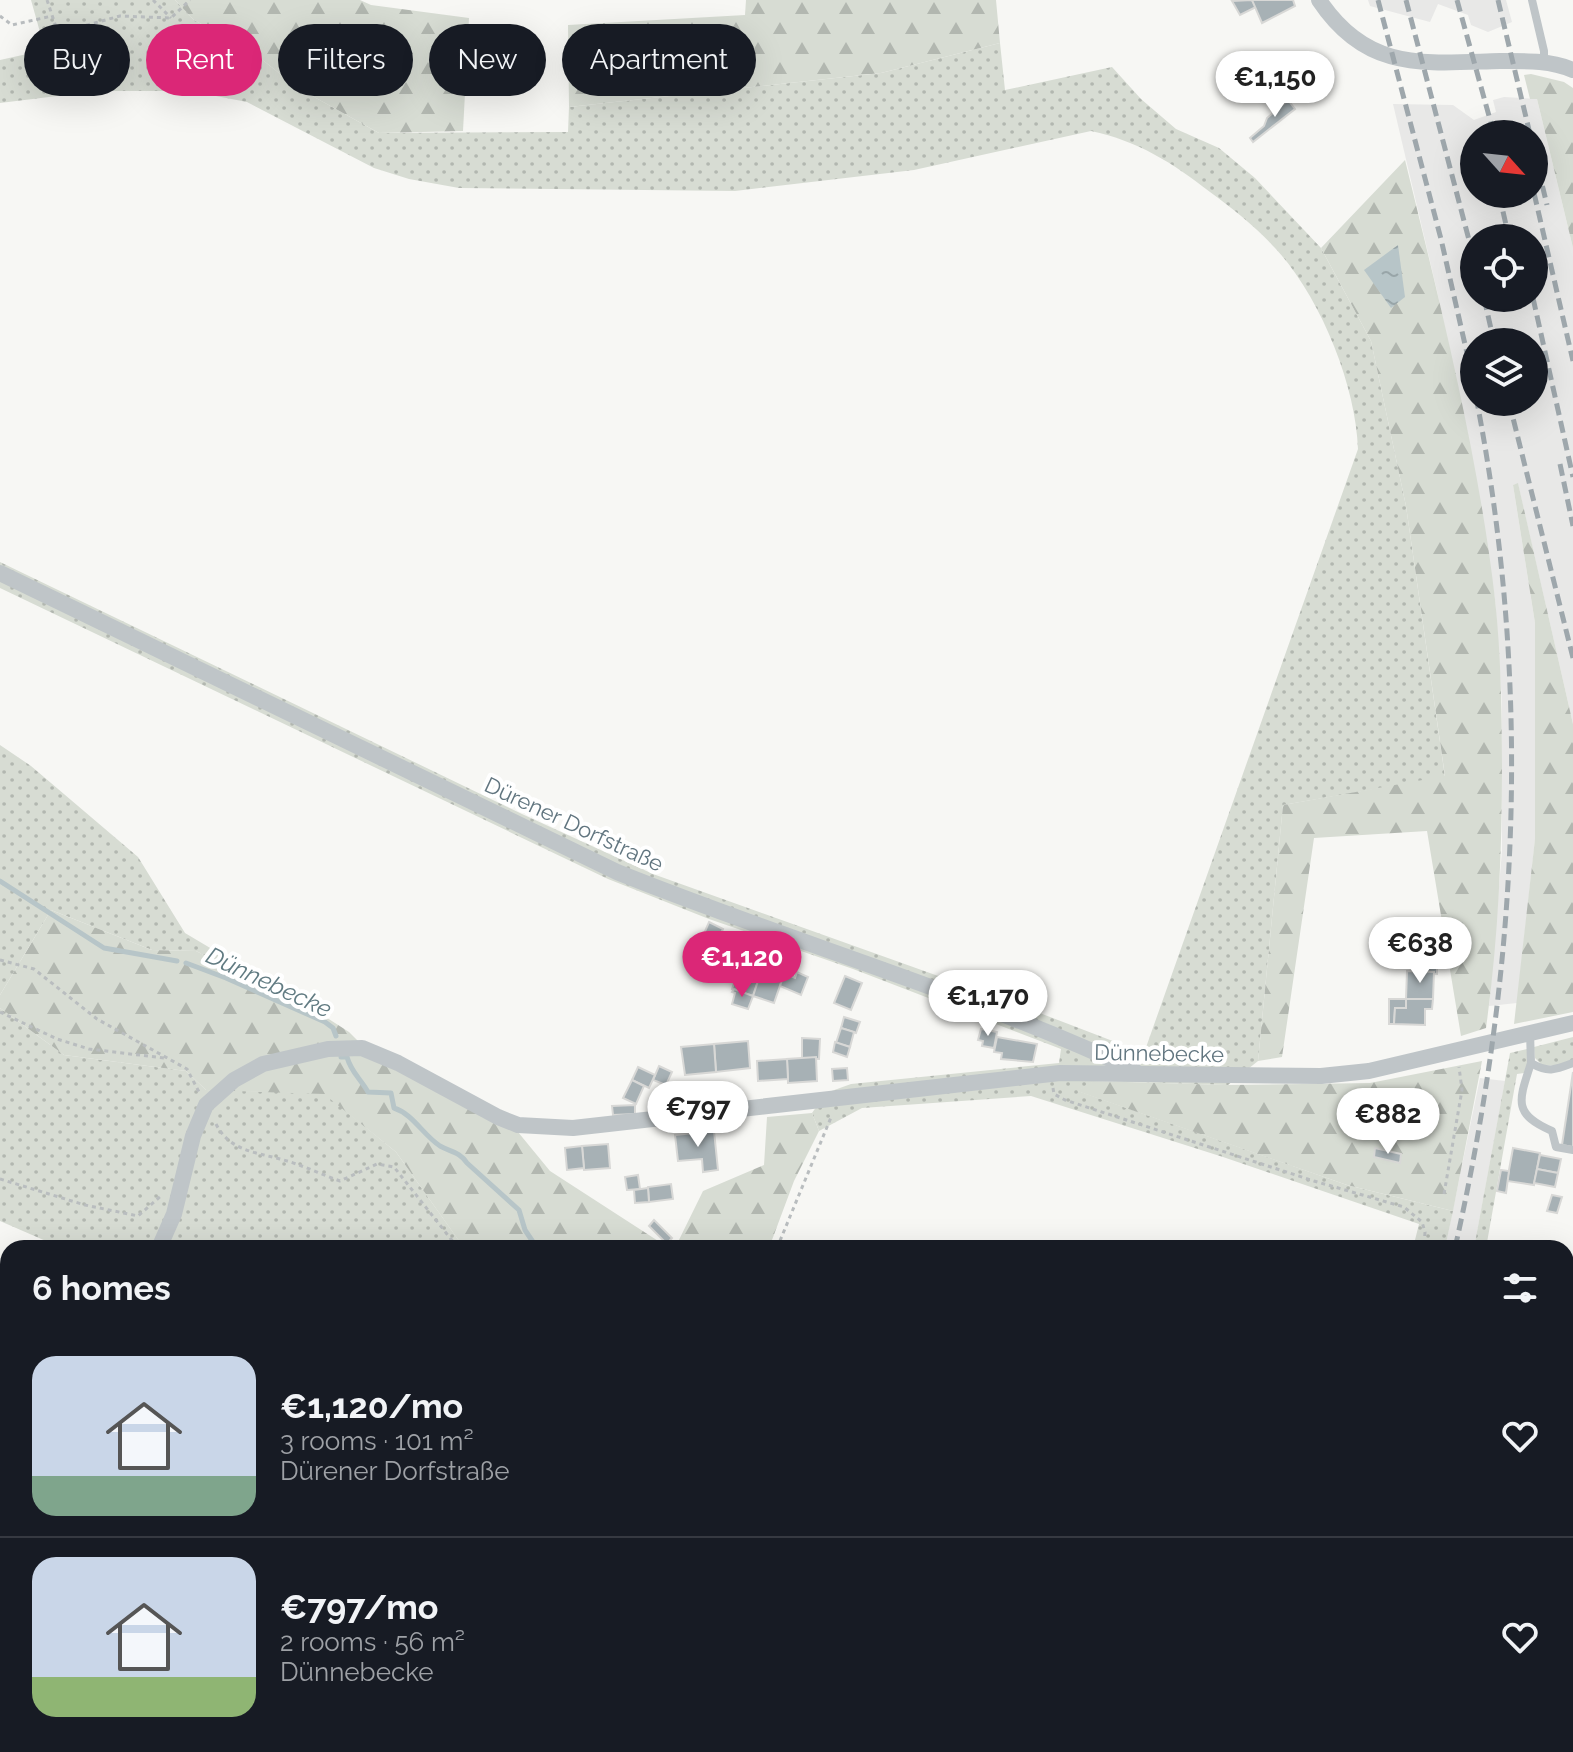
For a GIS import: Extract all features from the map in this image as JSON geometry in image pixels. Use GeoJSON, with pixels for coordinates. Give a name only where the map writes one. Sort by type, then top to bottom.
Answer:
{"type":"FeatureCollection","features":[{"type":"Feature","properties":{"kind":"street"},"geometry":{"type":"LineString","coordinates":[[1319,0],[1334,22],[1360,43],[1386,57],[1417,61],[1544,62],[1573,70]]}},
{"type":"Feature","properties":{"kind":"street","name":"Dürener Dorfstraße"},"geometry":{"type":"LineString","coordinates":[[4,575],[617,872],[713,910],[1038,1027],[1139,1073]]}},
{"type":"Feature","properties":{"kind":"street","name":"Dünnebecke"},"geometry":{"type":"LineString","coordinates":[[163,1240],[174,1214],[193,1136],[206,1105],[234,1080],[263,1064],[328,1049],[362,1048],[398,1063],[498,1117],[531,1127],[595,1126],[1049,1075],[1139,1073],[1248,1077],[1321,1076],[1369,1071],[1573,1023]]}},
{"type":"Feature","properties":{"kind":"lane"},"geometry":{"type":"LineString","coordinates":[[1532,0],[1544,62]]}},
{"type":"Feature","properties":{"kind":"lane"},"geometry":{"type":"LineString","coordinates":[[1530,1033],[1531,1063],[1520,1100],[1522,1112],[1532,1123],[1552,1131],[1556,1147],[1573,1150]]}},
{"type":"Feature","properties":{"kind":"lane"},"geometry":{"type":"LineString","coordinates":[[1531,1063],[1544,1071],[1573,1063]]}},
{"type":"Feature","properties":{"kind":"path"},"geometry":{"type":"LineString","coordinates":[[47,0],[58,33],[120,16],[171,18],[190,0]]}},
{"type":"Feature","properties":{"kind":"path"},"geometry":{"type":"LineString","coordinates":[[153,0],[171,18]]}},
{"type":"Feature","properties":{"kind":"path"},"geometry":{"type":"LineString","coordinates":[[0,16],[12,25],[52,16]]}},
{"type":"Feature","properties":{"kind":"path"},"geometry":{"type":"LineString","coordinates":[[0,960],[34,969],[97,1019],[187,1069],[220,1133],[239,1148],[340,1181],[377,1164],[394,1167],[452,1240]]}},
{"type":"Feature","properties":{"kind":"path"},"geometry":{"type":"LineString","coordinates":[[0,1012],[57,1039],[89,1049],[168,1059]]}},
{"type":"Feature","properties":{"kind":"path"},"geometry":{"type":"LineString","coordinates":[[1444,1194],[1462,1090],[1458,1060]]}},
{"type":"Feature","properties":{"kind":"path"},"geometry":{"type":"LineString","coordinates":[[1049,1075],[1054,1094],[1065,1100],[1404,1207],[1422,1222],[1424,1240]]}},
{"type":"Feature","properties":{"kind":"path"},"geometry":{"type":"LineString","coordinates":[[780,1240],[840,1098]]}},
{"type":"Feature","properties":{"kind":"path"},"geometry":{"type":"LineString","coordinates":[[0,1179],[85,1205],[138,1216],[152,1206],[170,1185],[183,1178]]}},
{"type":"Feature","properties":{"kind":"shaded area"},"geometry":{"type":"Polygon","coordinates":[[[1368,0],[1506,0],[1512,22],[1488,32],[1471,25],[1468,15],[1438,4],[1430,22],[1370,6],[1368,0]]]}},
{"type":"Feature","properties":{"kind":"shaded area"},"geometry":{"type":"Polygon","coordinates":[[[1504,97],[1537,99],[1542,120],[1474,120],[1496,112],[1493,100],[1504,97]]]}},
{"type":"Feature","properties":{"kind":"shaded area"},"geometry":{"type":"Polygon","coordinates":[[[1393,104],[1453,105],[1474,120],[1460,120],[1460,208],[1548,208],[1548,145],[1573,248],[1573,724],[1518,484],[1513,485],[1535,623],[1535,840],[1517,1003],[1489,1006],[1502,851],[1502,702],[1495,599],[1462,416],[1548,416],[1548,328],[1460,328],[1460,406],[1437,291],[1393,104]]]}},
{"type":"Feature","properties":{"kind":"shaded area"},"geometry":{"type":"Polygon","coordinates":[[[1480,1078],[1505,1081],[1475,1240],[1447,1240],[1480,1078]]]}},
{"type":"Feature","properties":{"kind":"green space"},"geometry":{"type":"Polygon","coordinates":[[[31,0],[175,0],[201,24],[146,24],[146,91],[130,91],[130,24],[38,24],[31,0]]]}},
{"type":"Feature","properties":{"kind":"green space"},"geometry":{"type":"Polygon","coordinates":[[[175,0],[360,0],[371,5],[469,18],[469,24],[429,24],[429,96],[465,96],[463,131],[379,133],[312,96],[413,96],[413,24],[278,24],[278,72],[262,60],[262,24],[201,24],[175,0]]]}},
{"type":"Feature","properties":{"kind":"green space"},"geometry":{"type":"Polygon","coordinates":[[[746,0],[996,0],[1000,43],[881,73],[756,87],[756,24],[586,24],[745,15],[746,0]]]}},
{"type":"Feature","properties":{"kind":"green space"},"geometry":{"type":"Polygon","coordinates":[[[1000,43],[1005,90],[1112,67],[1141,99],[1176,129],[1219,148],[1255,178],[1321,248],[1371,341],[1406,506],[1445,777],[1283,805],[1258,1061],[1228,1085],[1094,1081],[1078,1091],[1347,1185],[1453,1211],[1447,1240],[1415,1240],[1419,1224],[1031,1096],[862,1108],[819,1131],[812,1113],[826,1093],[851,1084],[1059,1063],[1061,1049],[608,879],[0,588],[0,562],[653,874],[1144,1053],[1358,449],[1351,397],[1321,316],[1291,268],[1252,226],[1168,163],[1140,147],[1091,131],[914,170],[735,191],[459,188],[409,179],[374,168],[247,102],[216,96],[262,96],[262,60],[278,72],[278,96],[312,96],[379,133],[568,132],[569,107],[670,96],[756,96],[756,87],[881,73],[1000,43]]]}},
{"type":"Feature","properties":{"kind":"green space"},"geometry":{"type":"Polygon","coordinates":[[[24,55],[24,96],[57,96],[0,103],[0,60],[24,55]]]}},
{"type":"Feature","properties":{"kind":"green space"},"geometry":{"type":"Polygon","coordinates":[[[1524,75],[1564,82],[1573,88],[1573,248],[1548,145],[1548,120],[1542,120],[1537,99],[1530,99],[1524,75]]]}},
{"type":"Feature","properties":{"kind":"green space"},"geometry":{"type":"Polygon","coordinates":[[[569,96],[670,96],[569,107],[569,96]]]}},
{"type":"Feature","properties":{"kind":"green space"},"geometry":{"type":"Polygon","coordinates":[[[1405,160],[1460,397],[1460,416],[1464,416],[1479,489],[1497,620],[1502,769],[1496,931],[1486,1028],[1461,1036],[1427,831],[1314,838],[1282,1057],[1258,1061],[1283,805],[1445,776],[1406,506],[1371,341],[1321,248],[1405,160]]]}},
{"type":"Feature","properties":{"kind":"green space"},"geometry":{"type":"Polygon","coordinates":[[[1518,483],[1573,724],[1573,1012],[1514,1024],[1535,839],[1535,623],[1513,485],[1518,483]]]}},
{"type":"Feature","properties":{"kind":"green space"},"geometry":{"type":"Polygon","coordinates":[[[0,745],[31,766],[138,857],[185,933],[321,1014],[196,951],[152,950],[51,910],[0,995],[0,745]]]}},
{"type":"Feature","properties":{"kind":"green space"},"geometry":{"type":"Polygon","coordinates":[[[51,910],[152,950],[196,951],[321,1014],[349,1032],[375,1058],[518,1132],[550,1171],[657,1240],[458,1240],[396,1152],[324,1094],[206,1090],[186,1071],[64,1055],[0,1008],[0,995],[51,910]]]}},
{"type":"Feature","properties":{"kind":"green space"},"geometry":{"type":"Polygon","coordinates":[[[0,1008],[64,1055],[186,1071],[206,1090],[324,1093],[396,1152],[458,1240],[44,1240],[0,1221],[0,1008]]]}},
{"type":"Feature","properties":{"kind":"green space"},"geometry":{"type":"Polygon","coordinates":[[[1573,1037],[1573,1061],[1555,1066],[1542,1065],[1535,1058],[1534,1047],[1573,1037]]]}},
{"type":"Feature","properties":{"kind":"green space"},"geometry":{"type":"Polygon","coordinates":[[[1527,1049],[1528,1062],[1524,1073],[1517,1074],[1487,1240],[1475,1240],[1510,1053],[1527,1049]]]}},
{"type":"Feature","properties":{"kind":"green space"},"geometry":{"type":"Polygon","coordinates":[[[1482,1061],[1453,1211],[1347,1185],[1077,1091],[1093,1081],[1228,1085],[1370,1083],[1482,1061]]]}},
{"type":"Feature","properties":{"kind":"green space"},"geometry":{"type":"Polygon","coordinates":[[[812,1113],[819,1131],[794,1181],[772,1240],[679,1240],[703,1191],[764,1165],[767,1117],[812,1113]]]}},
{"type":"Feature","properties":{"kind":"water"},"geometry":{"type":"Polygon","coordinates":[[[1398,245],[1405,297],[1391,308],[1364,270],[1398,245]]]}},
{"type":"Feature","properties":{"kind":"building"},"geometry":{"type":"Polygon","coordinates":[[[1252,0],[1256,7],[1240,15],[1232,1],[1252,0]]]}},
{"type":"Feature","properties":{"kind":"building"},"geometry":{"type":"Polygon","coordinates":[[[1252,0],[1293,0],[1295,6],[1262,23],[1252,0]]]}},
{"type":"Feature","properties":{"kind":"building"},"geometry":{"type":"Polygon","coordinates":[[[1288,100],[1295,109],[1253,142],[1250,138],[1288,100]]]}},
{"type":"Feature","properties":{"kind":"building"},"geometry":{"type":"Polygon","coordinates":[[[709,922],[723,929],[717,943],[703,936],[709,922]]]}},
{"type":"Feature","properties":{"kind":"building"},"geometry":{"type":"Polygon","coordinates":[[[701,936],[717,943],[712,957],[694,949],[701,936]]]}},
{"type":"Feature","properties":{"kind":"building"},"geometry":{"type":"Polygon","coordinates":[[[717,943],[732,948],[730,954],[749,960],[747,964],[741,962],[738,972],[710,962],[717,943]]]}},
{"type":"Feature","properties":{"kind":"building"},"geometry":{"type":"Polygon","coordinates":[[[1412,960],[1437,961],[1437,974],[1412,972],[1412,960]]]}},
{"type":"Feature","properties":{"kind":"building"},"geometry":{"type":"Polygon","coordinates":[[[741,962],[762,969],[753,996],[732,989],[741,962]]]}},
{"type":"Feature","properties":{"kind":"building"},"geometry":{"type":"Polygon","coordinates":[[[762,969],[783,977],[774,1003],[753,996],[762,969]]]}},
{"type":"Feature","properties":{"kind":"building"},"geometry":{"type":"Polygon","coordinates":[[[777,970],[795,978],[797,972],[808,977],[801,995],[780,986],[783,977],[776,974],[777,970]]]}},
{"type":"Feature","properties":{"kind":"building"},"geometry":{"type":"Polygon","coordinates":[[[1407,971],[1434,972],[1433,999],[1406,999],[1407,971]]]}},
{"type":"Feature","properties":{"kind":"building"},"geometry":{"type":"Polygon","coordinates":[[[845,976],[862,983],[851,1010],[834,1003],[845,976]]]}},
{"type":"Feature","properties":{"kind":"building"},"geometry":{"type":"Polygon","coordinates":[[[734,989],[753,996],[748,1009],[732,1004],[734,989]]]}},
{"type":"Feature","properties":{"kind":"building"},"geometry":{"type":"Polygon","coordinates":[[[1389,999],[1406,999],[1406,1008],[1395,1008],[1394,1024],[1389,1024],[1389,999]]]}},
{"type":"Feature","properties":{"kind":"building"},"geometry":{"type":"Polygon","coordinates":[[[1406,999],[1433,999],[1432,1009],[1425,1009],[1425,1025],[1394,1024],[1395,1008],[1406,1008],[1406,999]]]}},
{"type":"Feature","properties":{"kind":"building"},"geometry":{"type":"Polygon","coordinates":[[[844,1017],[860,1022],[856,1033],[841,1028],[844,1017]]]}},
{"type":"Feature","properties":{"kind":"building"},"geometry":{"type":"Polygon","coordinates":[[[841,1028],[854,1032],[850,1047],[836,1043],[841,1028]]]}},
{"type":"Feature","properties":{"kind":"building"},"geometry":{"type":"Polygon","coordinates":[[[981,1029],[997,1032],[994,1048],[982,1046],[983,1041],[978,1040],[981,1029]]]}},
{"type":"Feature","properties":{"kind":"building"},"geometry":{"type":"Polygon","coordinates":[[[997,1037],[1037,1044],[1033,1062],[1001,1059],[1002,1053],[994,1052],[997,1037]]]}},
{"type":"Feature","properties":{"kind":"building"},"geometry":{"type":"Polygon","coordinates":[[[802,1038],[820,1039],[819,1059],[802,1058],[802,1038]]]}},
{"type":"Feature","properties":{"kind":"building"},"geometry":{"type":"Polygon","coordinates":[[[748,1041],[750,1068],[716,1072],[714,1044],[748,1041]]]}},
{"type":"Feature","properties":{"kind":"building"},"geometry":{"type":"Polygon","coordinates":[[[835,1042],[850,1047],[847,1057],[833,1052],[835,1042]]]}},
{"type":"Feature","properties":{"kind":"building"},"geometry":{"type":"Polygon","coordinates":[[[714,1044],[716,1072],[685,1075],[681,1047],[714,1044]]]}},
{"type":"Feature","properties":{"kind":"building"},"geometry":{"type":"Polygon","coordinates":[[[816,1057],[817,1081],[788,1083],[787,1059],[816,1057]]]}},
{"type":"Feature","properties":{"kind":"building"},"geometry":{"type":"Polygon","coordinates":[[[787,1059],[788,1079],[758,1081],[757,1061],[787,1059]]]}},
{"type":"Feature","properties":{"kind":"building"},"geometry":{"type":"Polygon","coordinates":[[[659,1066],[672,1072],[666,1085],[653,1080],[659,1066]]]}},
{"type":"Feature","properties":{"kind":"building"},"geometry":{"type":"Polygon","coordinates":[[[638,1067],[655,1075],[649,1088],[632,1080],[638,1067]]]}},
{"type":"Feature","properties":{"kind":"building"},"geometry":{"type":"Polygon","coordinates":[[[847,1068],[848,1080],[833,1081],[832,1069],[847,1068]]]}},
{"type":"Feature","properties":{"kind":"building"},"geometry":{"type":"Polygon","coordinates":[[[1573,1072],[1573,1147],[1562,1145],[1573,1072]]]}},
{"type":"Feature","properties":{"kind":"building"},"geometry":{"type":"Polygon","coordinates":[[[632,1080],[644,1086],[636,1104],[623,1098],[632,1080]]]}},
{"type":"Feature","properties":{"kind":"building"},"geometry":{"type":"Polygon","coordinates":[[[635,1105],[635,1114],[613,1115],[612,1106],[635,1105]]]}},
{"type":"Feature","properties":{"kind":"building"},"geometry":{"type":"Polygon","coordinates":[[[714,1131],[718,1170],[703,1172],[702,1159],[678,1161],[675,1135],[714,1131]]]}},
{"type":"Feature","properties":{"kind":"building"},"geometry":{"type":"Polygon","coordinates":[[[608,1144],[610,1168],[584,1170],[582,1146],[608,1144]]]}},
{"type":"Feature","properties":{"kind":"building"},"geometry":{"type":"Polygon","coordinates":[[[582,1146],[584,1168],[567,1170],[565,1148],[582,1146]]]}},
{"type":"Feature","properties":{"kind":"building"},"geometry":{"type":"Polygon","coordinates":[[[1375,1148],[1401,1154],[1400,1163],[1374,1157],[1375,1148]]]}},
{"type":"Feature","properties":{"kind":"building"},"geometry":{"type":"Polygon","coordinates":[[[1513,1148],[1540,1153],[1534,1185],[1507,1181],[1513,1148]]]}},
{"type":"Feature","properties":{"kind":"building"},"geometry":{"type":"Polygon","coordinates":[[[1540,1155],[1561,1159],[1558,1173],[1537,1169],[1540,1155]]]}},
{"type":"Feature","properties":{"kind":"building"},"geometry":{"type":"Polygon","coordinates":[[[1537,1169],[1558,1173],[1555,1187],[1534,1183],[1537,1169]]]}},
{"type":"Feature","properties":{"kind":"building"},"geometry":{"type":"Polygon","coordinates":[[[1501,1170],[1509,1171],[1506,1193],[1497,1191],[1501,1170]]]}},
{"type":"Feature","properties":{"kind":"building"},"geometry":{"type":"Polygon","coordinates":[[[638,1175],[640,1189],[627,1190],[625,1177],[638,1175]]]}},
{"type":"Feature","properties":{"kind":"building"},"geometry":{"type":"Polygon","coordinates":[[[671,1184],[673,1199],[649,1202],[648,1187],[671,1184]]]}},
{"type":"Feature","properties":{"kind":"building"},"geometry":{"type":"Polygon","coordinates":[[[648,1188],[649,1202],[635,1203],[634,1190],[648,1188]]]}},
{"type":"Feature","properties":{"kind":"building"},"geometry":{"type":"Polygon","coordinates":[[[1552,1195],[1562,1197],[1557,1213],[1547,1211],[1552,1195]]]}},
{"type":"Feature","properties":{"kind":"building"},"geometry":{"type":"Polygon","coordinates":[[[654,1220],[672,1238],[663,1240],[649,1226],[654,1220]]]}},
{"type":"Feature","properties":{"kind":"waterway","name":"Dünnebecke"},"geometry":{"type":"LineString","coordinates":[[0,881],[104,948],[177,961]]}},
{"type":"Feature","properties":{"kind":"waterway","name":"Dünnebecke"},"geometry":{"type":"LineString","coordinates":[[186,963],[325,1022],[333,1028],[336,1036]]}},
{"type":"Feature","properties":{"kind":"waterway","name":"Dünnebecke"},"geometry":{"type":"LineString","coordinates":[[341,1057],[347,1057],[368,1092],[391,1093],[394,1108],[407,1115],[440,1146],[461,1157],[519,1210],[532,1240]]}},
{"type":"Feature","properties":{"kind":"railway"},"geometry":{"type":"LineString","coordinates":[[1378,0],[1461,328]]}},
{"type":"Feature","properties":{"kind":"railway"},"geometry":{"type":"LineString","coordinates":[[1406,0],[1465,224]]}},
{"type":"Feature","properties":{"kind":"railway"},"geometry":{"type":"LineString","coordinates":[[1457,0],[1490,120]]}},
{"type":"Feature","properties":{"kind":"railway"},"geometry":{"type":"LineString","coordinates":[[1498,0],[1527,120]]}},
{"type":"Feature","properties":{"kind":"railway"},"geometry":{"type":"LineString","coordinates":[[1502,208],[1506,224]]}},
{"type":"Feature","properties":{"kind":"railway"},"geometry":{"type":"LineString","coordinates":[[1537,208],[1573,361]]}},
{"type":"Feature","properties":{"kind":"railway"},"geometry":{"type":"LineString","coordinates":[[1487,312],[1491,328]]}},
{"type":"Feature","properties":{"kind":"railway"},"geometry":{"type":"LineString","coordinates":[[1536,312],[1573,477]]}},
{"type":"Feature","properties":{"kind":"railway"},"geometry":{"type":"LineString","coordinates":[[1457,1240],[1477,1142],[1493,1036],[1505,931],[1511,826],[1511,721],[1506,615],[1479,416]]}},
{"type":"Feature","properties":{"kind":"railway"},"geometry":{"type":"LineString","coordinates":[[1512,416],[1573,658]]}},
{"type":"Feature","properties":{"kind":"railway"},"geometry":{"type":"LineString","coordinates":[[1560,464],[1573,526]]}}]}
